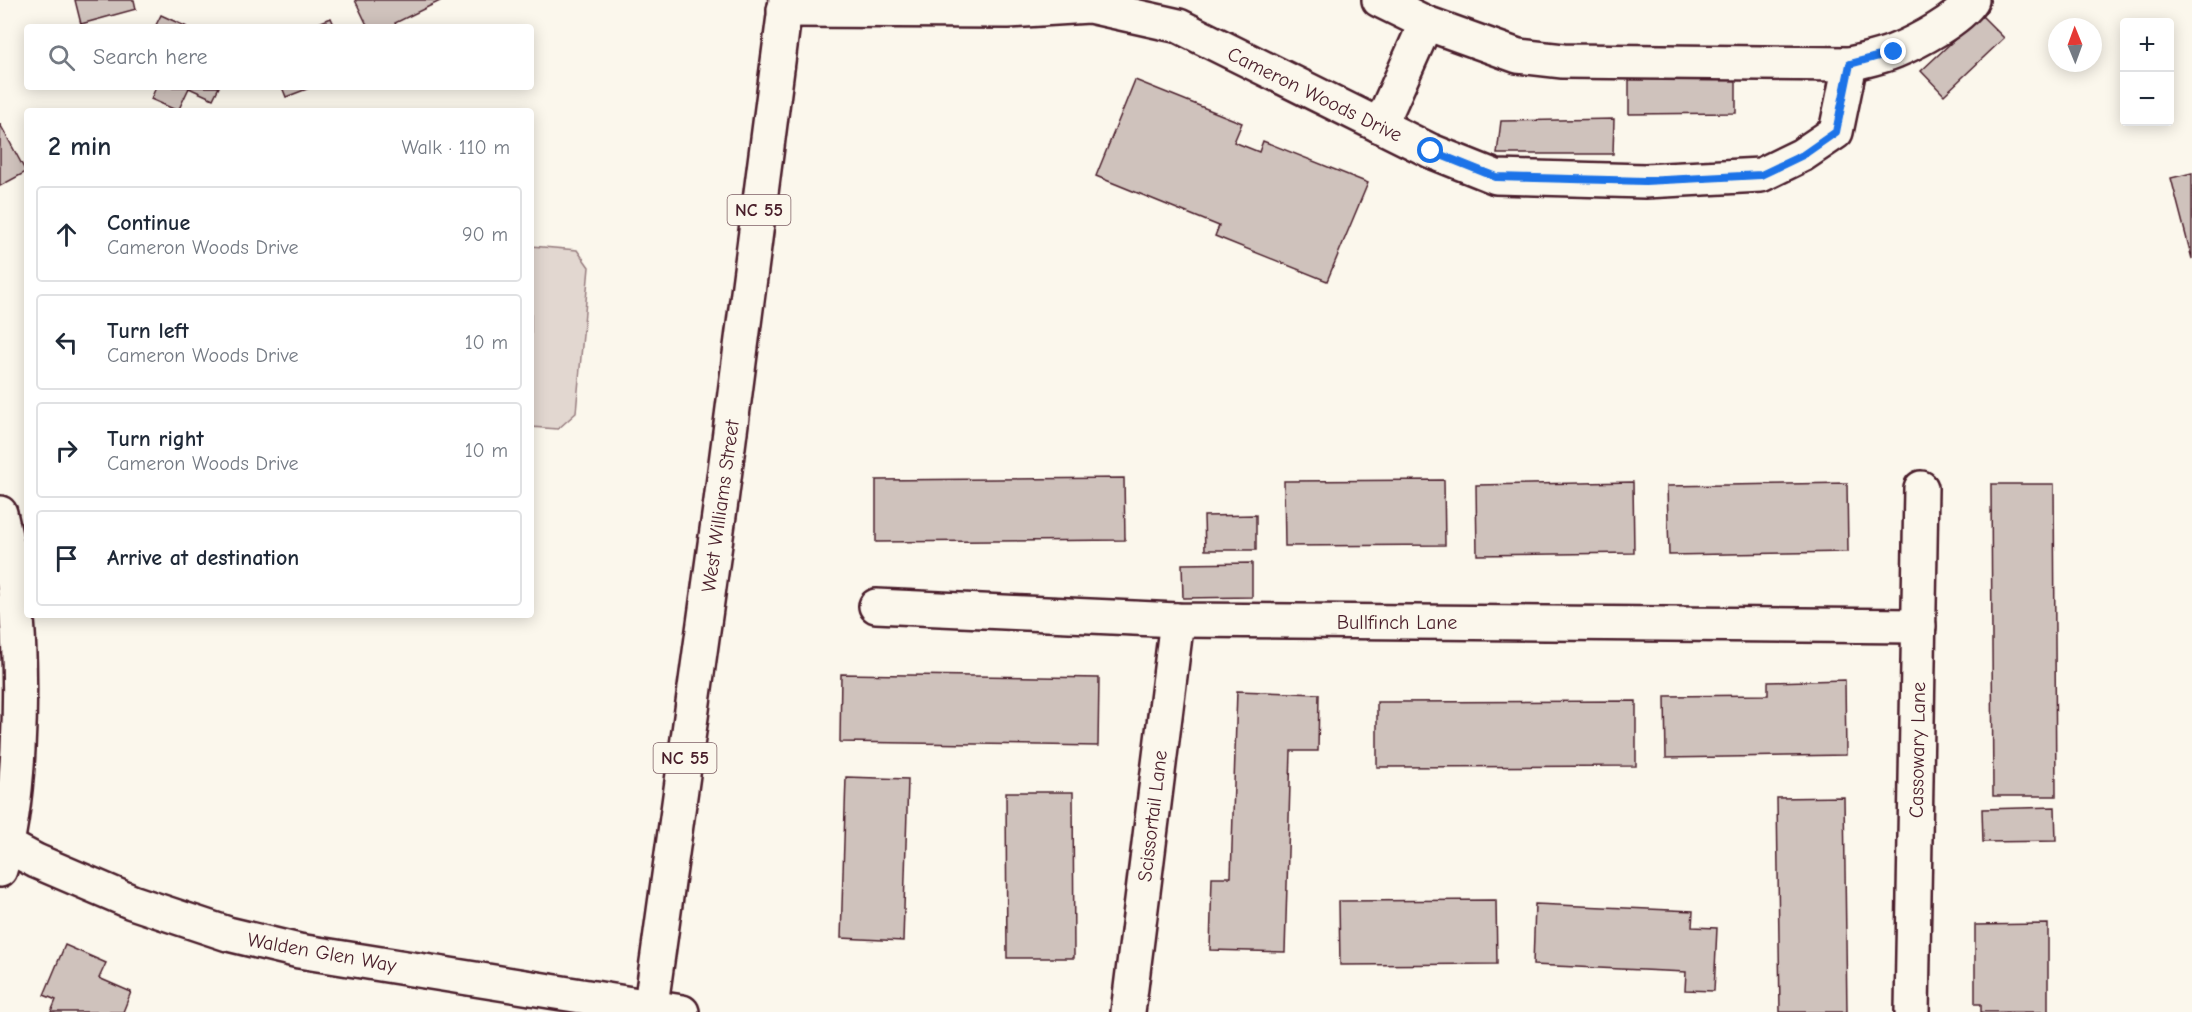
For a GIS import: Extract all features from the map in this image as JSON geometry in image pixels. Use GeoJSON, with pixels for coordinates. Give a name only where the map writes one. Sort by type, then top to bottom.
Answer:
{"type":"FeatureCollection","features":[{"type":"Feature","properties":{"kind":"street"},"geometry":{"type":"LineString","coordinates":[[1379,0],[1426,23],[1518,56],[1563,61],[1850,64],[1894,52],[1931,32],[1967,8],[1972,0]]}},
{"type":"Feature","properties":{"kind":"street","name":"Cameron Woods Drive"},"geometry":{"type":"LineString","coordinates":[[785,5],[1008,11],[1089,6],[1179,26],[1431,151],[1496,177],[1645,181],[1761,175],[1803,155],[1836,132],[1850,64]]}},
{"type":"Feature","properties":{"kind":"street","name":"West Williams Street"},"geometry":{"type":"LineString","coordinates":[[650,1010],[722,501],[785,5]]}},
{"type":"Feature","properties":{"kind":"street"},"geometry":{"type":"LineString","coordinates":[[1380,126],[1426,23]]}},
{"type":"Feature","properties":{"kind":"street","name":"Cassowary Lane"},"geometry":{"type":"LineString","coordinates":[[1912,1012],[1922,488]]}},
{"type":"Feature","properties":{"kind":"street"},"geometry":{"type":"LineString","coordinates":[[0,513],[13,582],[20,657],[17,773],[4,858]]}},
{"type":"Feature","properties":{"kind":"street","name":"Bullfinch Lane"},"geometry":{"type":"LineString","coordinates":[[876,606],[1177,620],[1919,626]]}},
{"type":"Feature","properties":{"kind":"street","name":"Scissortail Lane"},"geometry":{"type":"LineString","coordinates":[[1128,1012],[1177,620]]}},
{"type":"Feature","properties":{"kind":"street","name":"Walden Glen Way"},"geometry":{"type":"LineString","coordinates":[[4,858],[36,861],[132,902],[228,934],[299,951],[650,1010],[682,1012]]}},
{"type":"Feature","properties":{"kind":"shaded area"},"geometry":{"type":"Polygon","coordinates":[[[534,246],[577,250],[589,267],[576,413],[558,429],[534,427],[534,246]]]}},
{"type":"Feature","properties":{"kind":"building"},"geometry":{"type":"Polygon","coordinates":[[[75,0],[134,0],[136,9],[81,24],[75,0]]]}},
{"type":"Feature","properties":{"kind":"building"},"geometry":{"type":"Polygon","coordinates":[[[355,0],[442,0],[396,24],[367,24],[355,0]]]}},
{"type":"Feature","properties":{"kind":"building"},"geometry":{"type":"Polygon","coordinates":[[[161,15],[180,24],[156,24],[161,15]]]}},
{"type":"Feature","properties":{"kind":"building"},"geometry":{"type":"Polygon","coordinates":[[[1981,15],[2004,38],[1944,95],[1921,71],[1981,15]]]}},
{"type":"Feature","properties":{"kind":"building"},"geometry":{"type":"Polygon","coordinates":[[[331,18],[334,24],[316,24],[331,18]]]}},
{"type":"Feature","properties":{"kind":"building"},"geometry":{"type":"Polygon","coordinates":[[[1736,77],[1736,113],[1629,114],[1629,78],[1736,77]]]}},
{"type":"Feature","properties":{"kind":"building"},"geometry":{"type":"Polygon","coordinates":[[[1135,80],[1242,123],[1234,142],[1259,152],[1263,141],[1368,183],[1327,281],[1215,236],[1219,226],[1096,176],[1135,80]]]}},
{"type":"Feature","properties":{"kind":"building"},"geometry":{"type":"Polygon","coordinates":[[[155,90],[188,90],[179,108],[171,108],[151,99],[155,90]]]}},
{"type":"Feature","properties":{"kind":"building"},"geometry":{"type":"Polygon","coordinates":[[[193,90],[218,90],[213,99],[193,90]]]}},
{"type":"Feature","properties":{"kind":"building"},"geometry":{"type":"Polygon","coordinates":[[[283,90],[304,90],[286,97],[283,90]]]}},
{"type":"Feature","properties":{"kind":"building"},"geometry":{"type":"Polygon","coordinates":[[[1614,119],[1613,154],[1497,154],[1501,121],[1614,119]]]}},
{"type":"Feature","properties":{"kind":"building"},"geometry":{"type":"Polygon","coordinates":[[[0,124],[24,168],[24,173],[0,186],[0,124]]]}},
{"type":"Feature","properties":{"kind":"building"},"geometry":{"type":"Polygon","coordinates":[[[2192,173],[2192,259],[2171,178],[2192,173]]]}},
{"type":"Feature","properties":{"kind":"building"},"geometry":{"type":"Polygon","coordinates":[[[1124,478],[1125,540],[876,542],[876,480],[1124,478]]]}},
{"type":"Feature","properties":{"kind":"building"},"geometry":{"type":"Polygon","coordinates":[[[1444,480],[1445,545],[1285,546],[1284,481],[1444,480]]]}},
{"type":"Feature","properties":{"kind":"building"},"geometry":{"type":"Polygon","coordinates":[[[1633,482],[1634,553],[1477,555],[1476,485],[1633,482]]]}},
{"type":"Feature","properties":{"kind":"building"},"geometry":{"type":"Polygon","coordinates":[[[1847,483],[1848,552],[1669,555],[1667,486],[1847,483]]]}},
{"type":"Feature","properties":{"kind":"building"},"geometry":{"type":"Polygon","coordinates":[[[1991,484],[2054,484],[2056,796],[1993,796],[1991,484]]]}},
{"type":"Feature","properties":{"kind":"building"},"geometry":{"type":"Polygon","coordinates":[[[1256,515],[1256,550],[1205,550],[1204,516],[1256,515]]]}},
{"type":"Feature","properties":{"kind":"building"},"geometry":{"type":"Polygon","coordinates":[[[1252,563],[1252,597],[1183,598],[1182,564],[1252,563]]]}},
{"type":"Feature","properties":{"kind":"building"},"geometry":{"type":"Polygon","coordinates":[[[841,674],[1099,678],[1098,746],[840,742],[841,674]]]}},
{"type":"Feature","properties":{"kind":"building"},"geometry":{"type":"Polygon","coordinates":[[[1845,680],[1846,755],[1666,758],[1665,696],[1768,695],[1768,682],[1845,680]]]}},
{"type":"Feature","properties":{"kind":"building"},"geometry":{"type":"Polygon","coordinates":[[[1237,691],[1319,694],[1318,751],[1291,751],[1285,952],[1210,950],[1212,877],[1231,877],[1237,691]]]}},
{"type":"Feature","properties":{"kind":"building"},"geometry":{"type":"Polygon","coordinates":[[[1636,701],[1636,766],[1377,767],[1377,702],[1636,701]]]}},
{"type":"Feature","properties":{"kind":"building"},"geometry":{"type":"Polygon","coordinates":[[[846,777],[908,779],[903,941],[841,938],[846,777]]]}},
{"type":"Feature","properties":{"kind":"building"},"geometry":{"type":"Polygon","coordinates":[[[1006,792],[1073,792],[1074,958],[1007,958],[1006,792]]]}},
{"type":"Feature","properties":{"kind":"building"},"geometry":{"type":"Polygon","coordinates":[[[1844,797],[1847,1012],[1780,1012],[1777,798],[1844,797]]]}},
{"type":"Feature","properties":{"kind":"building"},"geometry":{"type":"Polygon","coordinates":[[[2055,807],[2056,841],[1983,842],[1982,809],[2055,807]]]}},
{"type":"Feature","properties":{"kind":"building"},"geometry":{"type":"Polygon","coordinates":[[[1496,900],[1497,964],[1340,965],[1339,901],[1496,900]]]}},
{"type":"Feature","properties":{"kind":"building"},"geometry":{"type":"Polygon","coordinates":[[[1535,904],[1693,911],[1692,927],[1717,928],[1714,991],[1685,990],[1686,972],[1533,965],[1535,904]]]}},
{"type":"Feature","properties":{"kind":"building"},"geometry":{"type":"Polygon","coordinates":[[[2048,924],[2048,1012],[1981,1012],[1981,1004],[1975,1004],[1975,925],[2048,924]]]}},
{"type":"Feature","properties":{"kind":"building"},"geometry":{"type":"Polygon","coordinates":[[[65,945],[106,963],[99,978],[131,992],[123,1012],[51,1012],[56,1000],[44,995],[65,945]]]}},
{"type":"Feature","properties":{"kind":"route"},"geometry":{"type":"LineString","coordinates":[[1431,151],[1496,177],[1645,181],[1761,175],[1803,155],[1836,132],[1850,64],[1894,52]]}}]}
